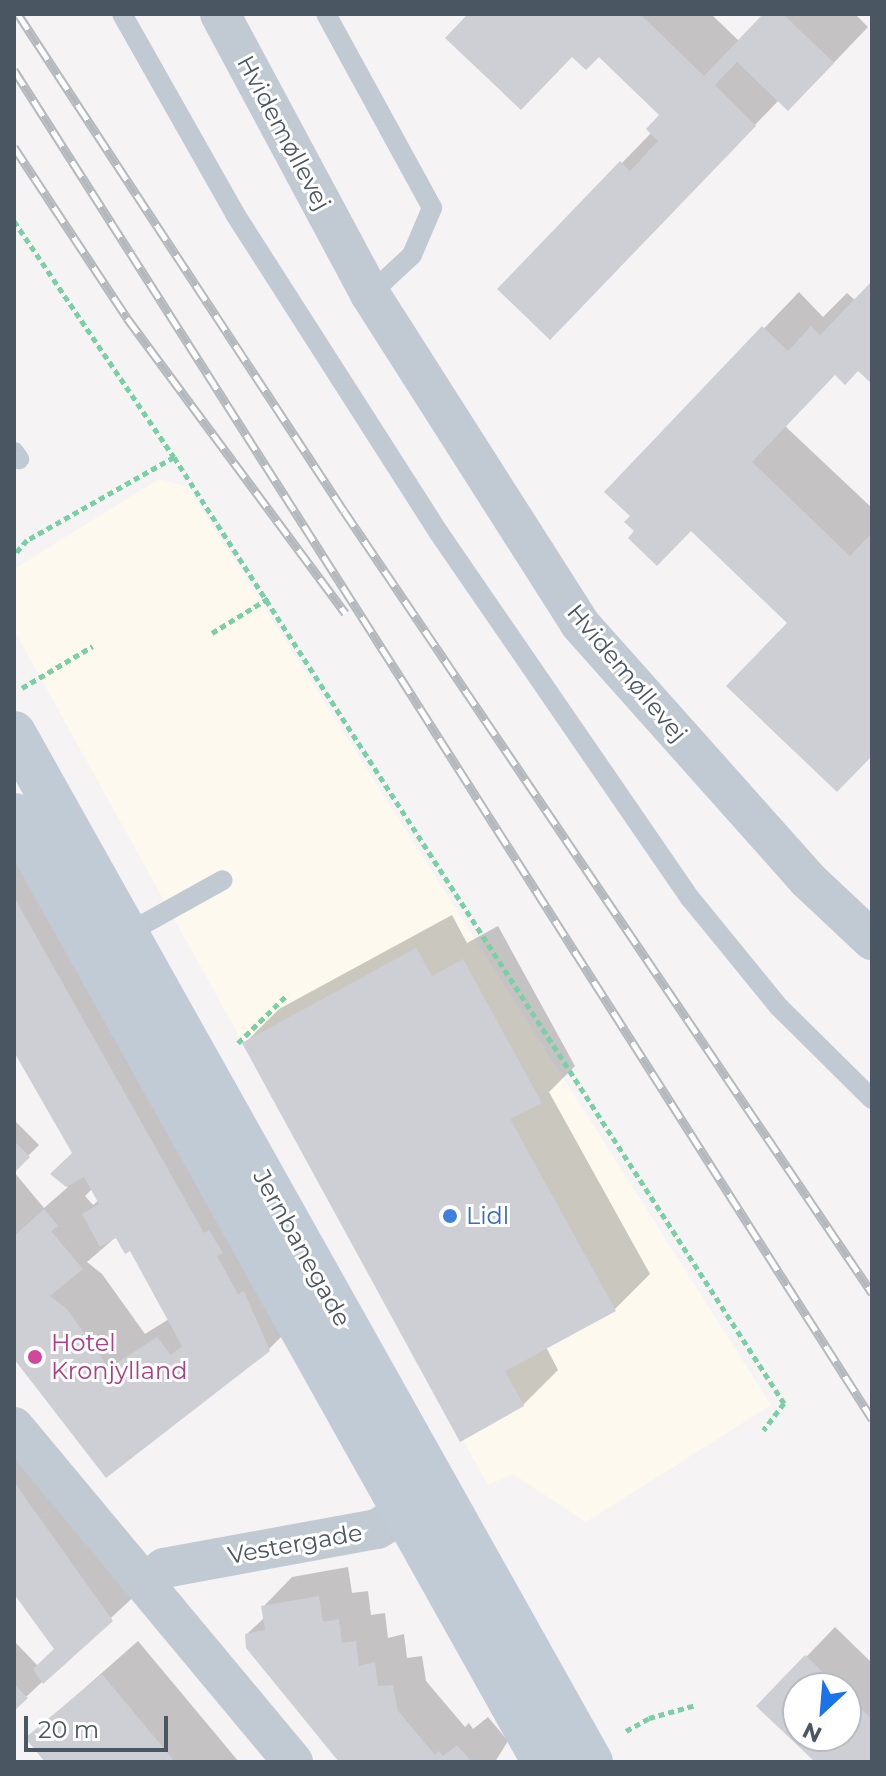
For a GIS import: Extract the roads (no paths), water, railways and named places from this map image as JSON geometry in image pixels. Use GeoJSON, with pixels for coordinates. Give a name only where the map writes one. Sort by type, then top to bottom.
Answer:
{"type":"FeatureCollection","features":[{"type":"Feature","properties":{"kind":"main road","name":"Jernbanegade"},"geometry":{"type":"LineString","coordinates":[[14,733],[108,944],[422,1502],[589,1759]]}},
{"type":"Feature","properties":{"kind":"main road","name":"Jernbanegade"},"geometry":{"type":"LineString","coordinates":[[14,815],[200,1066],[422,1502],[544,1762]]}},
{"type":"Feature","properties":{"kind":"street","name":"Hvidemøllevej"},"geometry":{"type":"LineString","coordinates":[[220,14],[370,294],[580,624],[808,880],[872,940]]}},
{"type":"Feature","properties":{"kind":"street"},"geometry":{"type":"LineString","coordinates":[[14,1427],[293,1762]]}},
{"type":"Feature","properties":{"kind":"street","name":"Vestergade"},"geometry":{"type":"LineString","coordinates":[[146,1583],[164,1568],[377,1529],[422,1502]]}},
{"type":"Feature","properties":{"kind":"lane"},"geometry":{"type":"LineString","coordinates":[[122,14],[235,214],[439,533],[690,898],[779,1007],[872,1099]]}},
{"type":"Feature","properties":{"kind":"lane"},"geometry":{"type":"LineString","coordinates":[[326,14],[432,208],[412,255],[370,294]]}},
{"type":"Feature","properties":{"kind":"lane"},"geometry":{"type":"LineString","coordinates":[[108,944],[223,880]]}},
{"type":"Feature","properties":{"kind":"railway"},"geometry":{"type":"LineString","coordinates":[[18,14],[344,511],[872,1293]]}},
{"type":"Feature","properties":{"kind":"railway"},"geometry":{"type":"LineString","coordinates":[[14,70],[872,1419]]}},
{"type":"Feature","properties":{"kind":"railway"},"geometry":{"type":"LineString","coordinates":[[14,147],[127,318],[345,613]]}},
{"type":"Feature","properties":{"kind":"place","name":"Lidl"},"geometry":{"type":"Point","coordinates":[450,1216]}},
{"type":"Feature","properties":{"kind":"place","name":"Hotel Kronjylland"},"geometry":{"type":"Point","coordinates":[35,1357]}}]}
